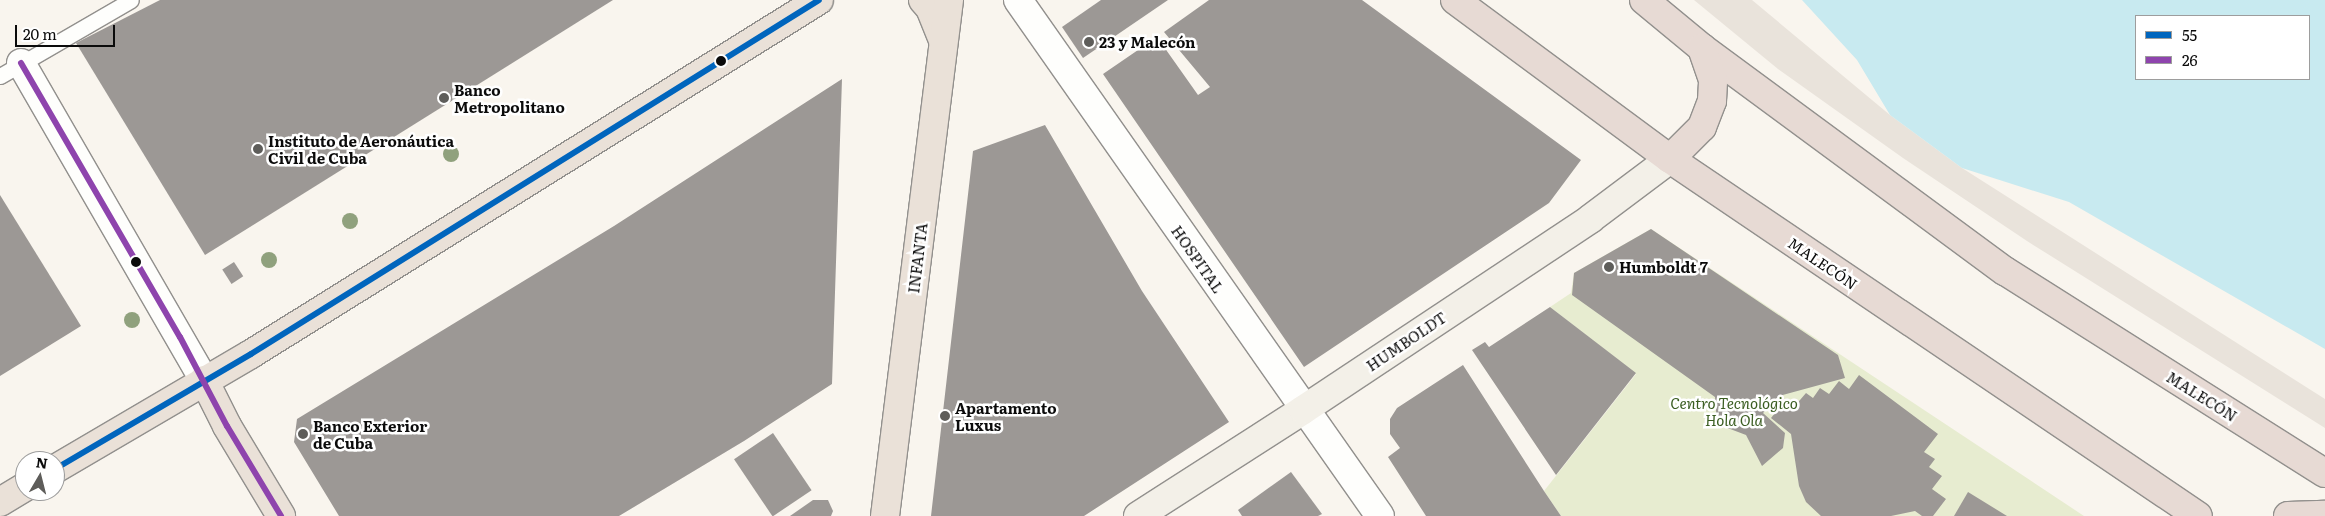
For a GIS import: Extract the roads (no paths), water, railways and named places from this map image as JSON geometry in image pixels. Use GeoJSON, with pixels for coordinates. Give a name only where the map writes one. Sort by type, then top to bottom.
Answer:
{"type":"FeatureCollection","features":[{"type":"Feature","properties":{"kind":"highway","name":"MALECÓN"},"geometry":{"type":"LineString","coordinates":[[1455,0],[1670,159],[2198,516]]}},
{"type":"Feature","properties":{"kind":"highway","name":"MALECÓN"},"geometry":{"type":"LineString","coordinates":[[1644,0],[1702,48],[2004,271],[2325,473]]}},
{"type":"Feature","properties":{"kind":"highway"},"geometry":{"type":"LineString","coordinates":[[1670,159],[1702,127],[1712,101],[1713,80],[1702,48]]}},
{"type":"Feature","properties":{"kind":"highway"},"geometry":{"type":"LineString","coordinates":[[2288,516],[2325,515]]}},
{"type":"Feature","properties":{"kind":"main road"},"geometry":{"type":"LineString","coordinates":[[65,463],[251,354],[819,0]]}},
{"type":"Feature","properties":{"kind":"main road"},"geometry":{"type":"LineString","coordinates":[[923,0],[930,8],[944,42]]}},
{"type":"Feature","properties":{"kind":"main road","name":"INFANTA"},"geometry":{"type":"LineString","coordinates":[[885,516],[949,0]]}},
{"type":"Feature","properties":{"kind":"main road"},"geometry":{"type":"LineString","coordinates":[[204,380],[227,426],[281,516]]}},
{"type":"Feature","properties":{"kind":"main road"},"geometry":{"type":"LineString","coordinates":[[0,502],[15,493]]}},
{"type":"Feature","properties":{"kind":"street","name":"HOSPITAL"},"geometry":{"type":"LineString","coordinates":[[1018,0],[1303,410],[1380,516]]}},
{"type":"Feature","properties":{"kind":"street"},"geometry":{"type":"LineString","coordinates":[[11,70],[204,380]]}},
{"type":"Feature","properties":{"kind":"street","name":"HUMBOLDT"},"geometry":{"type":"LineString","coordinates":[[1138,516],[1303,410],[1590,219],[1670,159]]}},
{"type":"Feature","properties":{"kind":"lane"},"geometry":{"type":"LineString","coordinates":[[11,70],[131,0]]}},
{"type":"Feature","properties":{"kind":"water"},"geometry":{"type":"Polygon","coordinates":[[[1802,0],[2325,0],[2325,349],[2069,202],[1962,168],[1890,115],[1857,60],[1802,0]]]}},
{"type":"Feature","properties":{"kind":"place","name":"23 y Malecón"},"geometry":{"type":"Point","coordinates":[1089,42]}},
{"type":"Feature","properties":{"kind":"place","name":"Banco Metropolitano"},"geometry":{"type":"Point","coordinates":[444,98]}},
{"type":"Feature","properties":{"kind":"place","name":"Instituto de Aeronáutica Civil de Cuba"},"geometry":{"type":"Point","coordinates":[258,149]}},
{"type":"Feature","properties":{"kind":"place","name":"Humboldt 7"},"geometry":{"type":"Point","coordinates":[1609,267]}},
{"type":"Feature","properties":{"kind":"place","name":"Apartamento Luxus"},"geometry":{"type":"Point","coordinates":[945,416]}},
{"type":"Feature","properties":{"kind":"place","name":"Banco Exterior de Cuba"},"geometry":{"type":"Point","coordinates":[303,434]}},
{"type":"Feature","properties":{"kind":"park label","name":"Centro Tecnológico Hola Ola"},"geometry":{"type":"Point","coordinates":[1734,410]}}]}
